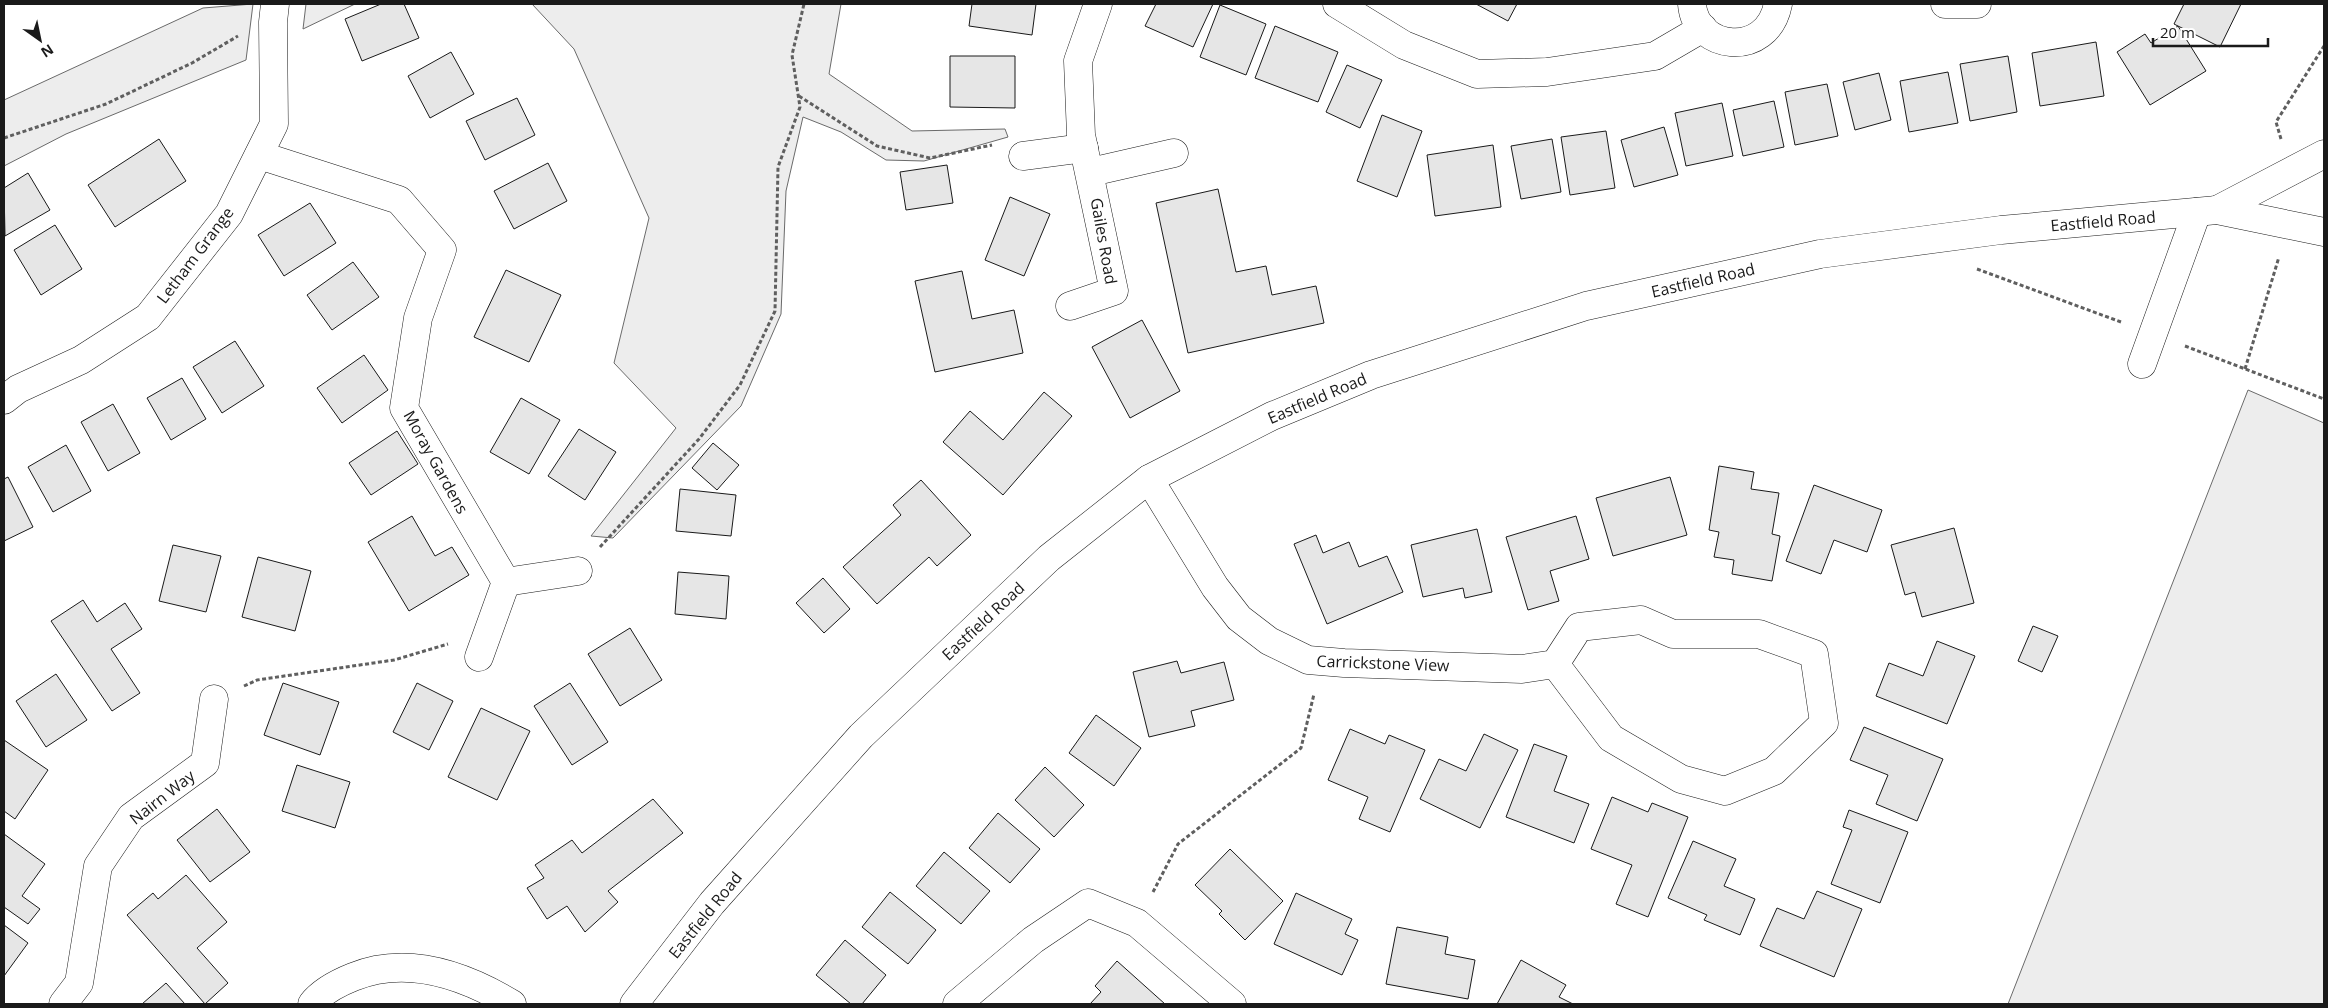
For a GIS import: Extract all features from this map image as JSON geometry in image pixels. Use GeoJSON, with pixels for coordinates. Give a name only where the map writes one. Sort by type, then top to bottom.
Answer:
{"type":"FeatureCollection","features":[{"type":"Feature","properties":{"kind":"street","name":"Letham Grange"},"geometry":{"type":"LineString","coordinates":[[9,386],[81,360],[148,317],[229,214],[274,124],[273,22],[275,4]]}},
{"type":"Feature","properties":{"kind":"street","name":"Gailes Road"},"geometry":{"type":"LineString","coordinates":[[1070,306],[1114,291],[1088,160],[1081,135],[1078,61],[1098,4]]}},
{"type":"Feature","properties":{"kind":"street"},"geometry":{"type":"LineString","coordinates":[[1337,4],[1404,45],[1477,74],[1547,72],[1655,56],[1703,28]]}},
{"type":"Feature","properties":{"kind":"street"},"geometry":{"type":"LineString","coordinates":[[1692,4],[1695,16],[1703,28],[1720,40],[1732,43],[1748,41],[1768,29],[1776,15],[1778,4]]}},
{"type":"Feature","properties":{"kind":"street"},"geometry":{"type":"LineString","coordinates":[[1946,4],[1977,4]]}},
{"type":"Feature","properties":{"kind":"street"},"geometry":{"type":"LineString","coordinates":[[1023,156],[1088,160],[1174,153]]}},
{"type":"Feature","properties":{"kind":"street","name":"Eastfield Road"},"geometry":{"type":"LineString","coordinates":[[2208,211],[2324,154]]}},
{"type":"Feature","properties":{"kind":"street","name":"Moray Gardens"},"geometry":{"type":"LineString","coordinates":[[258,155],[400,200],[442,250],[418,318],[404,408],[506,582]]}},
{"type":"Feature","properties":{"kind":"street"},"geometry":{"type":"LineString","coordinates":[[2142,364],[2153,334],[2208,211]]}},
{"type":"Feature","properties":{"kind":"street","name":"Eastfield Road"},"geometry":{"type":"LineString","coordinates":[[634,1004],[712,903],[861,736],[1049,558],[1149,479],[1272,416],[1371,375],[1586,306],[1820,254],[2001,230],[2208,211],[2324,232]]}},
{"type":"Feature","properties":{"kind":"street","name":"Carrickstone View"},"geometry":{"type":"LineString","coordinates":[[1149,479],[1215,587],[1239,618],[1270,641],[1308,660],[1522,669],[1555,664]]}},
{"type":"Feature","properties":{"kind":"street"},"geometry":{"type":"LineString","coordinates":[[479,657],[506,582],[578,571]]}},
{"type":"Feature","properties":{"kind":"street"},"geometry":{"type":"LineString","coordinates":[[1641,620],[1673,634],[1759,634],[1814,654],[1824,723],[1774,771],[1725,791],[1681,780],[1611,738],[1555,664],[1579,627],[1641,620]]}},
{"type":"Feature","properties":{"kind":"street","name":"Nairn Way"},"geometry":{"type":"LineString","coordinates":[[63,1004],[79,983],[98,866],[132,817],[205,763],[214,699]]}},
{"type":"Feature","properties":{"kind":"street"},"geometry":{"type":"LineString","coordinates":[[957,1004],[1033,940],[1088,904],[1137,923],[1232,1004]]}},
{"type":"Feature","properties":{"kind":"street"},"geometry":{"type":"LineString","coordinates":[[312,1004],[337,983],[372,969],[407,966],[436,970],[494,993],[512,1004]]}},
{"type":"Feature","properties":{"kind":"path"},"geometry":{"type":"LineString","coordinates":[[578,571],[699,439],[740,385],[775,311],[778,167],[800,107],[792,55],[804,4]]}},
{"type":"Feature","properties":{"kind":"path"},"geometry":{"type":"LineString","coordinates":[[4,138],[106,104],[192,63],[212,50]]}},
{"type":"Feature","properties":{"kind":"path"},"geometry":{"type":"LineString","coordinates":[[799,96],[877,146],[930,158],[1003,142],[1023,156]]}},
{"type":"Feature","properties":{"kind":"path"},"geometry":{"type":"LineString","coordinates":[[1968,266],[2324,399]]}},
{"type":"Feature","properties":{"kind":"path"},"geometry":{"type":"LineString","coordinates":[[214,699],[257,680],[394,660],[441,647],[489,628]]}},
{"type":"Feature","properties":{"kind":"path"},"geometry":{"type":"LineString","coordinates":[[1137,923],[1178,844],[1301,748],[1321,661]]}},
{"type":"Feature","properties":{"kind":"shaded area"},"geometry":{"type":"Polygon","coordinates":[[[253,4],[246,60],[66,134],[4,166],[4,100],[203,8],[253,4]]]}},
{"type":"Feature","properties":{"kind":"shaded area"},"geometry":{"type":"Polygon","coordinates":[[[306,4],[355,4],[303,29],[306,4]]]}},
{"type":"Feature","properties":{"kind":"shaded area"},"geometry":{"type":"Polygon","coordinates":[[[532,4],[841,4],[829,74],[912,131],[1005,129],[1008,137],[924,161],[886,160],[841,132],[803,117],[786,191],[781,314],[741,406],[613,538],[591,536],[676,428],[614,363],[649,218],[574,49],[532,4]]]}},
{"type":"Feature","properties":{"kind":"shaded area"},"geometry":{"type":"Polygon","coordinates":[[[2248,390],[2324,423],[2324,1004],[2008,1004],[2248,390]]]}},
{"type":"Feature","properties":{"kind":"building"},"geometry":{"type":"Polygon","coordinates":[[[381,4],[404,4],[419,38],[362,61],[345,19],[381,4]]]}},
{"type":"Feature","properties":{"kind":"building"},"geometry":{"type":"Polygon","coordinates":[[[972,4],[1036,4],[1032,35],[969,26],[972,4]]]}},
{"type":"Feature","properties":{"kind":"building"},"geometry":{"type":"Polygon","coordinates":[[[1156,4],[1213,4],[1193,47],[1145,26],[1156,4]]]}},
{"type":"Feature","properties":{"kind":"building"},"geometry":{"type":"Polygon","coordinates":[[[1476,4],[1517,4],[1508,21],[1476,4]]]}},
{"type":"Feature","properties":{"kind":"building"},"geometry":{"type":"Polygon","coordinates":[[[2184,4],[2241,4],[2220,47],[2174,24],[2184,4]]]}},
{"type":"Feature","properties":{"kind":"building"},"geometry":{"type":"Polygon","coordinates":[[[1220,5],[1266,24],[1246,75],[1200,57],[1220,5]]]}},
{"type":"Feature","properties":{"kind":"building"},"geometry":{"type":"Polygon","coordinates":[[[1275,26],[1338,52],[1318,102],[1255,78],[1275,26]]]}},
{"type":"Feature","properties":{"kind":"building"},"geometry":{"type":"Polygon","coordinates":[[[2178,26],[2206,71],[2150,105],[2117,52],[2145,34],[2151,43],[2178,26]]]}},
{"type":"Feature","properties":{"kind":"building"},"geometry":{"type":"Polygon","coordinates":[[[2096,42],[2104,96],[2040,106],[2032,53],[2096,42]]]}},
{"type":"Feature","properties":{"kind":"building"},"geometry":{"type":"Polygon","coordinates":[[[451,52],[474,94],[430,118],[408,76],[451,52]]]}},
{"type":"Feature","properties":{"kind":"building"},"geometry":{"type":"Polygon","coordinates":[[[950,56],[1015,56],[1015,108],[950,107],[950,56]]]}},
{"type":"Feature","properties":{"kind":"building"},"geometry":{"type":"Polygon","coordinates":[[[2008,56],[2017,112],[1970,121],[1960,64],[2008,56]]]}},
{"type":"Feature","properties":{"kind":"building"},"geometry":{"type":"Polygon","coordinates":[[[1347,65],[1382,80],[1360,128],[1326,112],[1347,65]]]}},
{"type":"Feature","properties":{"kind":"building"},"geometry":{"type":"Polygon","coordinates":[[[1948,72],[1958,123],[1909,132],[1900,81],[1948,72]]]}},
{"type":"Feature","properties":{"kind":"building"},"geometry":{"type":"Polygon","coordinates":[[[1879,73],[1891,120],[1855,130],[1843,82],[1879,73]]]}},
{"type":"Feature","properties":{"kind":"building"},"geometry":{"type":"Polygon","coordinates":[[[1827,84],[1838,136],[1795,145],[1785,92],[1827,84]]]}},
{"type":"Feature","properties":{"kind":"building"},"geometry":{"type":"Polygon","coordinates":[[[517,98],[535,135],[485,160],[466,121],[517,98]]]}},
{"type":"Feature","properties":{"kind":"building"},"geometry":{"type":"Polygon","coordinates":[[[1774,101],[1784,147],[1743,156],[1733,110],[1774,101]]]}},
{"type":"Feature","properties":{"kind":"building"},"geometry":{"type":"Polygon","coordinates":[[[1722,103],[1733,156],[1686,166],[1675,113],[1722,103]]]}},
{"type":"Feature","properties":{"kind":"building"},"geometry":{"type":"Polygon","coordinates":[[[1382,115],[1422,131],[1397,197],[1357,181],[1382,115]]]}},
{"type":"Feature","properties":{"kind":"building"},"geometry":{"type":"Polygon","coordinates":[[[1664,127],[1678,175],[1634,187],[1621,140],[1664,127]]]}},
{"type":"Feature","properties":{"kind":"building"},"geometry":{"type":"Polygon","coordinates":[[[1606,131],[1615,188],[1570,195],[1561,137],[1606,131]]]}},
{"type":"Feature","properties":{"kind":"building"},"geometry":{"type":"Polygon","coordinates":[[[159,139],[186,181],[115,227],[88,185],[159,139]]]}},
{"type":"Feature","properties":{"kind":"building"},"geometry":{"type":"Polygon","coordinates":[[[1552,139],[1561,192],[1521,199],[1511,146],[1552,139]]]}},
{"type":"Feature","properties":{"kind":"building"},"geometry":{"type":"Polygon","coordinates":[[[1493,145],[1501,207],[1435,216],[1427,155],[1493,145]]]}},
{"type":"Feature","properties":{"kind":"building"},"geometry":{"type":"Polygon","coordinates":[[[548,163],[567,201],[514,229],[494,191],[548,163]]]}},
{"type":"Feature","properties":{"kind":"building"},"geometry":{"type":"Polygon","coordinates":[[[947,165],[953,203],[906,210],[900,172],[947,165]]]}},
{"type":"Feature","properties":{"kind":"building"},"geometry":{"type":"Polygon","coordinates":[[[28,173],[50,210],[5,236],[4,188],[28,173]]]}},
{"type":"Feature","properties":{"kind":"building"},"geometry":{"type":"Polygon","coordinates":[[[1218,189],[1236,272],[1266,266],[1272,295],[1316,286],[1324,323],[1188,353],[1156,203],[1218,189]]]}},
{"type":"Feature","properties":{"kind":"building"},"geometry":{"type":"Polygon","coordinates":[[[1010,197],[1050,214],[1024,276],[985,260],[1010,197]]]}},
{"type":"Feature","properties":{"kind":"building"},"geometry":{"type":"Polygon","coordinates":[[[310,203],[336,243],[284,276],[258,235],[310,203]]]}},
{"type":"Feature","properties":{"kind":"building"},"geometry":{"type":"Polygon","coordinates":[[[55,225],[82,269],[41,295],[14,250],[55,225]]]}},
{"type":"Feature","properties":{"kind":"building"},"geometry":{"type":"Polygon","coordinates":[[[353,262],[379,297],[332,330],[307,295],[353,262]]]}},
{"type":"Feature","properties":{"kind":"building"},"geometry":{"type":"Polygon","coordinates":[[[506,270],[561,295],[529,362],[474,337],[506,270]]]}},
{"type":"Feature","properties":{"kind":"building"},"geometry":{"type":"Polygon","coordinates":[[[962,271],[972,319],[1014,310],[1023,353],[935,372],[915,281],[962,271]]]}},
{"type":"Feature","properties":{"kind":"building"},"geometry":{"type":"Polygon","coordinates":[[[1142,320],[1180,391],[1130,418],[1092,347],[1142,320]]]}},
{"type":"Feature","properties":{"kind":"building"},"geometry":{"type":"Polygon","coordinates":[[[235,341],[264,386],[222,413],[193,367],[235,341]]]}},
{"type":"Feature","properties":{"kind":"building"},"geometry":{"type":"Polygon","coordinates":[[[364,355],[388,390],[342,423],[317,388],[364,355]]]}},
{"type":"Feature","properties":{"kind":"building"},"geometry":{"type":"Polygon","coordinates":[[[182,378],[206,419],[171,440],[147,398],[182,378]]]}},
{"type":"Feature","properties":{"kind":"building"},"geometry":{"type":"Polygon","coordinates":[[[1044,392],[1072,416],[1003,495],[943,442],[970,411],[1003,440],[1044,392]]]}},
{"type":"Feature","properties":{"kind":"building"},"geometry":{"type":"Polygon","coordinates":[[[521,398],[560,420],[529,474],[490,452],[521,398]]]}},
{"type":"Feature","properties":{"kind":"building"},"geometry":{"type":"Polygon","coordinates":[[[113,404],[140,453],[108,471],[81,422],[113,404]]]}},
{"type":"Feature","properties":{"kind":"building"},"geometry":{"type":"Polygon","coordinates":[[[579,429],[616,452],[585,500],[548,476],[579,429]]]}},
{"type":"Feature","properties":{"kind":"building"},"geometry":{"type":"Polygon","coordinates":[[[397,431],[418,464],[371,495],[349,463],[397,431]]]}},
{"type":"Feature","properties":{"kind":"building"},"geometry":{"type":"Polygon","coordinates":[[[713,443],[739,465],[717,490],[692,468],[713,443]]]}},
{"type":"Feature","properties":{"kind":"building"},"geometry":{"type":"Polygon","coordinates":[[[66,445],[91,491],[53,512],[28,467],[66,445]]]}},
{"type":"Feature","properties":{"kind":"building"},"geometry":{"type":"Polygon","coordinates":[[[1719,466],[1754,472],[1751,489],[1779,493],[1772,534],[1780,536],[1772,581],[1732,574],[1734,560],[1714,557],[1719,532],[1709,530],[1719,466]]]}},
{"type":"Feature","properties":{"kind":"building"},"geometry":{"type":"Polygon","coordinates":[[[8,477],[33,527],[4,541],[4,479],[8,477]]]}},
{"type":"Feature","properties":{"kind":"building"},"geometry":{"type":"Polygon","coordinates":[[[1670,477],[1687,535],[1613,556],[1596,498],[1670,477]]]}},
{"type":"Feature","properties":{"kind":"building"},"geometry":{"type":"Polygon","coordinates":[[[921,480],[971,535],[937,566],[929,557],[877,604],[843,567],[901,515],[893,505],[921,480]]]}},
{"type":"Feature","properties":{"kind":"building"},"geometry":{"type":"Polygon","coordinates":[[[1814,485],[1882,510],[1867,552],[1834,540],[1821,574],[1786,561],[1814,485]]]}},
{"type":"Feature","properties":{"kind":"building"},"geometry":{"type":"Polygon","coordinates":[[[680,489],[736,495],[731,536],[676,531],[680,489]]]}},
{"type":"Feature","properties":{"kind":"building"},"geometry":{"type":"Polygon","coordinates":[[[412,516],[435,556],[452,547],[469,575],[409,611],[368,542],[412,516]]]}},
{"type":"Feature","properties":{"kind":"building"},"geometry":{"type":"Polygon","coordinates":[[[1576,516],[1589,559],[1550,571],[1559,601],[1528,610],[1506,537],[1576,516]]]}},
{"type":"Feature","properties":{"kind":"building"},"geometry":{"type":"Polygon","coordinates":[[[1954,528],[1974,603],[1922,617],[1915,592],[1905,595],[1891,545],[1954,528]]]}},
{"type":"Feature","properties":{"kind":"building"},"geometry":{"type":"Polygon","coordinates":[[[1477,529],[1492,592],[1465,598],[1463,588],[1423,597],[1411,545],[1477,529]]]}},
{"type":"Feature","properties":{"kind":"building"},"geometry":{"type":"Polygon","coordinates":[[[1316,535],[1323,553],[1349,542],[1359,567],[1387,556],[1403,592],[1327,624],[1294,544],[1316,535]]]}},
{"type":"Feature","properties":{"kind":"building"},"geometry":{"type":"Polygon","coordinates":[[[173,545],[221,556],[206,612],[159,601],[173,545]]]}},
{"type":"Feature","properties":{"kind":"building"},"geometry":{"type":"Polygon","coordinates":[[[258,557],[311,571],[295,631],[242,617],[258,557]]]}},
{"type":"Feature","properties":{"kind":"building"},"geometry":{"type":"Polygon","coordinates":[[[678,572],[729,576],[726,619],[675,614],[678,572]]]}},
{"type":"Feature","properties":{"kind":"building"},"geometry":{"type":"Polygon","coordinates":[[[823,578],[850,609],[824,633],[796,603],[823,578]]]}},
{"type":"Feature","properties":{"kind":"building"},"geometry":{"type":"Polygon","coordinates":[[[83,600],[97,622],[125,603],[142,629],[111,649],[140,693],[112,711],[51,621],[83,600]]]}},
{"type":"Feature","properties":{"kind":"building"},"geometry":{"type":"Polygon","coordinates":[[[2033,626],[2058,636],[2042,672],[2018,661],[2033,626]]]}},
{"type":"Feature","properties":{"kind":"building"},"geometry":{"type":"Polygon","coordinates":[[[630,628],[662,680],[620,706],[588,654],[630,628]]]}},
{"type":"Feature","properties":{"kind":"building"},"geometry":{"type":"Polygon","coordinates":[[[1937,641],[1975,656],[1947,724],[1876,696],[1889,663],[1923,676],[1937,641]]]}},
{"type":"Feature","properties":{"kind":"building"},"geometry":{"type":"Polygon","coordinates":[[[1177,661],[1181,673],[1224,662],[1234,700],[1191,711],[1195,726],[1149,737],[1133,672],[1177,661]]]}},
{"type":"Feature","properties":{"kind":"building"},"geometry":{"type":"Polygon","coordinates":[[[56,674],[87,720],[46,747],[16,701],[56,674]]]}},
{"type":"Feature","properties":{"kind":"building"},"geometry":{"type":"Polygon","coordinates":[[[283,683],[339,702],[320,755],[264,735],[283,683]]]}},
{"type":"Feature","properties":{"kind":"building"},"geometry":{"type":"Polygon","coordinates":[[[417,683],[453,701],[429,750],[393,732],[417,683]]]}},
{"type":"Feature","properties":{"kind":"building"},"geometry":{"type":"Polygon","coordinates":[[[570,683],[608,742],[572,765],[534,706],[570,683]]]}},
{"type":"Feature","properties":{"kind":"building"},"geometry":{"type":"Polygon","coordinates":[[[481,708],[530,731],[497,800],[448,777],[481,708]]]}},
{"type":"Feature","properties":{"kind":"building"},"geometry":{"type":"Polygon","coordinates":[[[1096,715],[1141,748],[1114,786],[1069,753],[1096,715]]]}},
{"type":"Feature","properties":{"kind":"building"},"geometry":{"type":"Polygon","coordinates":[[[1864,727],[1943,759],[1917,821],[1876,804],[1888,775],[1850,760],[1864,727]]]}},
{"type":"Feature","properties":{"kind":"building"},"geometry":{"type":"Polygon","coordinates":[[[1350,729],[1385,744],[1389,735],[1425,750],[1390,832],[1359,819],[1368,797],[1328,780],[1350,729]]]}},
{"type":"Feature","properties":{"kind":"building"},"geometry":{"type":"Polygon","coordinates":[[[1484,734],[1518,750],[1480,828],[1420,799],[1439,759],[1466,771],[1484,734]]]}},
{"type":"Feature","properties":{"kind":"building"},"geometry":{"type":"Polygon","coordinates":[[[4,740],[48,770],[15,819],[4,811],[4,740]]]}},
{"type":"Feature","properties":{"kind":"building"},"geometry":{"type":"Polygon","coordinates":[[[1534,744],[1567,756],[1554,791],[1589,804],[1574,843],[1506,817],[1534,744]]]}},
{"type":"Feature","properties":{"kind":"building"},"geometry":{"type":"Polygon","coordinates":[[[297,765],[350,782],[335,828],[282,811],[297,765]]]}},
{"type":"Feature","properties":{"kind":"building"},"geometry":{"type":"Polygon","coordinates":[[[1045,767],[1084,805],[1054,837],[1015,800],[1045,767]]]}},
{"type":"Feature","properties":{"kind":"building"},"geometry":{"type":"Polygon","coordinates":[[[1612,797],[1648,812],[1652,803],[1688,817],[1648,917],[1616,904],[1632,865],[1591,849],[1612,797]]]}},
{"type":"Feature","properties":{"kind":"building"},"geometry":{"type":"Polygon","coordinates":[[[653,799],[683,833],[608,891],[618,902],[585,932],[567,906],[547,919],[527,888],[544,878],[535,865],[572,840],[582,853],[653,799]]]}},
{"type":"Feature","properties":{"kind":"building"},"geometry":{"type":"Polygon","coordinates":[[[217,809],[250,852],[210,882],[177,840],[217,809]]]}},
{"type":"Feature","properties":{"kind":"building"},"geometry":{"type":"Polygon","coordinates":[[[1849,810],[1908,832],[1880,903],[1831,884],[1852,830],[1843,827],[1849,810]]]}},
{"type":"Feature","properties":{"kind":"building"},"geometry":{"type":"Polygon","coordinates":[[[998,813],[1040,849],[1010,883],[969,848],[998,813]]]}},
{"type":"Feature","properties":{"kind":"building"},"geometry":{"type":"Polygon","coordinates":[[[4,834],[45,864],[22,896],[40,909],[28,924],[4,907],[4,834]]]}},
{"type":"Feature","properties":{"kind":"building"},"geometry":{"type":"Polygon","coordinates":[[[1693,841],[1736,859],[1724,886],[1755,899],[1740,935],[1704,920],[1707,915],[1668,898],[1693,841]]]}},
{"type":"Feature","properties":{"kind":"building"},"geometry":{"type":"Polygon","coordinates":[[[1230,849],[1283,901],[1245,940],[1219,914],[1222,911],[1195,885],[1230,849]]]}},
{"type":"Feature","properties":{"kind":"building"},"geometry":{"type":"Polygon","coordinates":[[[944,852],[990,891],[961,924],[916,886],[944,852]]]}},
{"type":"Feature","properties":{"kind":"building"},"geometry":{"type":"Polygon","coordinates":[[[186,875],[227,922],[197,948],[228,983],[205,1004],[127,915],[153,893],[158,899],[186,875]]]}},
{"type":"Feature","properties":{"kind":"building"},"geometry":{"type":"Polygon","coordinates":[[[1817,891],[1862,909],[1834,977],[1760,946],[1777,908],[1804,919],[1817,891]]]}},
{"type":"Feature","properties":{"kind":"building"},"geometry":{"type":"Polygon","coordinates":[[[890,892],[936,930],[908,964],[862,927],[890,892]]]}},
{"type":"Feature","properties":{"kind":"building"},"geometry":{"type":"Polygon","coordinates":[[[1296,893],[1352,919],[1345,934],[1358,940],[1342,975],[1274,944],[1296,893]]]}},
{"type":"Feature","properties":{"kind":"building"},"geometry":{"type":"Polygon","coordinates":[[[4,925],[28,943],[4,976],[4,925]]]}},
{"type":"Feature","properties":{"kind":"building"},"geometry":{"type":"Polygon","coordinates":[[[1397,927],[1448,937],[1445,954],[1475,960],[1468,999],[1386,984],[1397,927]]]}},
{"type":"Feature","properties":{"kind":"building"},"geometry":{"type":"Polygon","coordinates":[[[845,940],[886,975],[862,1004],[851,1004],[816,975],[845,940]]]}},
{"type":"Feature","properties":{"kind":"building"},"geometry":{"type":"Polygon","coordinates":[[[1521,960],[1566,985],[1559,997],[1573,1004],[1497,1004],[1521,960]]]}},
{"type":"Feature","properties":{"kind":"building"},"geometry":{"type":"Polygon","coordinates":[[[1117,961],[1165,1004],[1090,1004],[1101,992],[1095,986],[1117,961]]]}},
{"type":"Feature","properties":{"kind":"building"},"geometry":{"type":"Polygon","coordinates":[[[166,983],[185,1004],[142,1004],[166,983]]]}}]}
